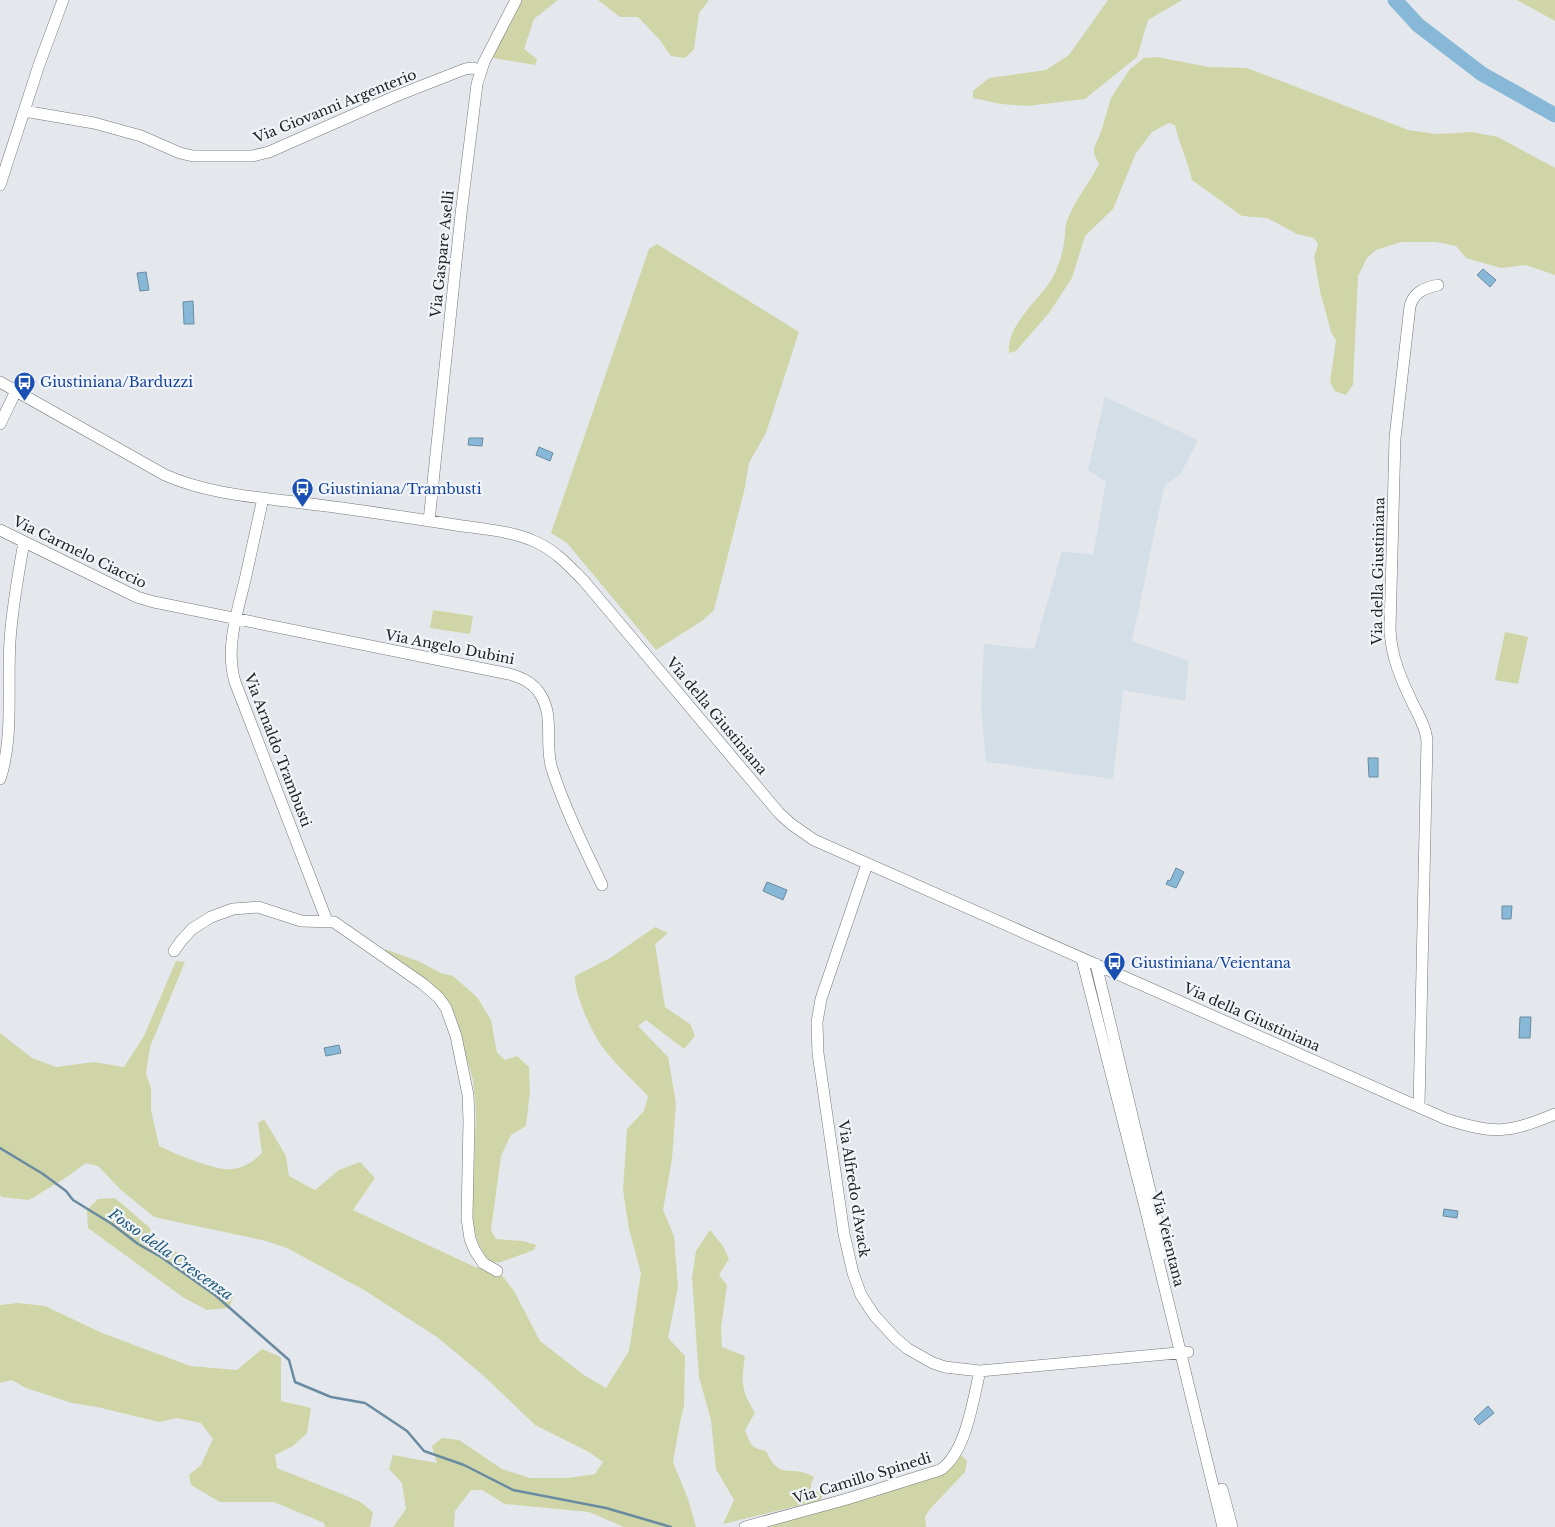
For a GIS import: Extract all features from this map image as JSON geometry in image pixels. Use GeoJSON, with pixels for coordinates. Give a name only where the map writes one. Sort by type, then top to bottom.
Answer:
{"type":"FeatureCollection","features":[{"type":"Feature","properties":{"kind":"street"},"geometry":{"type":"LineString","coordinates":[[0,186],[63,0]]}},
{"type":"Feature","properties":{"kind":"street","name":"Via Gaspare Aselli"},"geometry":{"type":"LineString","coordinates":[[430,521],[461,214],[480,70],[516,0]]}},
{"type":"Feature","properties":{"kind":"street","name":"Via Giovanni Argenterio"},"geometry":{"type":"LineString","coordinates":[[24,111],[94,123],[141,136],[186,155],[205,157],[252,156],[269,152],[396,96],[465,69],[474,68],[480,70]]}},
{"type":"Feature","properties":{"kind":"street","name":"Via della Giustiniana"},"geometry":{"type":"LineString","coordinates":[[1419,1106],[1427,741],[1424,728],[1396,668],[1390,629],[1395,438],[1410,306],[1417,293],[1438,284]]}},
{"type":"Feature","properties":{"kind":"street","name":"Via della Giustiniana"},"geometry":{"type":"LineString","coordinates":[[0,382],[177,480],[209,490],[430,521],[521,537],[536,542],[556,553],[584,582],[785,819],[814,840],[1465,1125],[1493,1130],[1518,1128],[1555,1114]]}},
{"type":"Feature","properties":{"kind":"street"},"geometry":{"type":"LineString","coordinates":[[0,424],[16,391]]}},
{"type":"Feature","properties":{"kind":"street","name":"Via Arnaldo Trambusti"},"geometry":{"type":"LineString","coordinates":[[264,498],[236,620],[231,661],[235,682],[327,921]]}},
{"type":"Feature","properties":{"kind":"street","name":"Via Carmelo Ciaccio"},"geometry":{"type":"LineString","coordinates":[[0,530],[137,597],[236,620]]}},
{"type":"Feature","properties":{"kind":"street"},"geometry":{"type":"LineString","coordinates":[[0,779],[7,753],[8,670],[12,609],[24,542]]}},
{"type":"Feature","properties":{"kind":"street","name":"Via Angelo Dubini"},"geometry":{"type":"LineString","coordinates":[[236,620],[509,674],[530,682],[540,693],[546,707],[549,728],[549,754],[552,768],[570,815],[602,885]]}},
{"type":"Feature","properties":{"kind":"street","name":"Via Alfredo d'Avack"},"geometry":{"type":"LineString","coordinates":[[867,864],[826,983],[819,1006],[817,1022],[818,1053],[846,1247],[861,1295],[874,1315],[894,1338],[908,1349],[933,1363],[955,1369],[980,1371],[1184,1353]]}},
{"type":"Feature","properties":{"kind":"street"},"geometry":{"type":"LineString","coordinates":[[174,951],[186,935],[201,923],[223,912],[241,907],[265,909],[300,921],[327,921],[335,923],[423,984],[438,998],[446,1008],[456,1036],[468,1095],[468,1226],[476,1252],[484,1263],[497,1271]]}},
{"type":"Feature","properties":{"kind":"street","name":"Via Veientana"},"geometry":{"type":"LineString","coordinates":[[1082,958],[1184,1353],[1232,1527]]}},
{"type":"Feature","properties":{"kind":"street","name":"Via Veientana"},"geometry":{"type":"LineString","coordinates":[[1096,964],[1224,1527]]}},
{"type":"Feature","properties":{"kind":"street","name":"Via Camillo Spinedi"},"geometry":{"type":"LineString","coordinates":[[745,1527],[940,1470],[955,1454],[965,1429],[980,1371]]}},
{"type":"Feature","properties":{"kind":"shaded area"},"geometry":{"type":"Polygon","coordinates":[[[1105,397],[1198,440],[1181,473],[1164,487],[1132,641],[1189,661],[1185,701],[1123,690],[1113,779],[986,762],[981,707],[984,644],[1034,649],[1062,551],[1093,555],[1106,482],[1088,470],[1105,397]]]}},
{"type":"Feature","properties":{"kind":"green space"},"geometry":{"type":"Polygon","coordinates":[[[519,0],[558,0],[534,19],[524,49],[537,59],[535,65],[493,58],[493,53],[519,0]]]}},
{"type":"Feature","properties":{"kind":"green space"},"geometry":{"type":"Polygon","coordinates":[[[598,0],[709,0],[699,13],[694,49],[685,58],[671,56],[659,39],[638,17],[620,17],[598,0]]]}},
{"type":"Feature","properties":{"kind":"green space"},"geometry":{"type":"Polygon","coordinates":[[[1108,0],[1182,0],[1148,20],[1137,57],[1085,99],[1027,106],[1001,104],[973,98],[973,91],[989,78],[1046,70],[1069,55],[1108,0]]]}},
{"type":"Feature","properties":{"kind":"green space"},"geometry":{"type":"Polygon","coordinates":[[[1517,0],[1555,0],[1555,21],[1517,0]]]}},
{"type":"Feature","properties":{"kind":"green space"},"geometry":{"type":"Polygon","coordinates":[[[1157,57],[1209,67],[1247,68],[1408,130],[1437,134],[1472,132],[1498,137],[1555,168],[1555,275],[1526,265],[1501,268],[1466,258],[1456,246],[1436,242],[1401,242],[1376,250],[1367,258],[1358,276],[1353,385],[1346,395],[1335,391],[1330,382],[1336,340],[1331,332],[1320,291],[1314,257],[1318,244],[1314,238],[1297,234],[1267,218],[1242,216],[1192,180],[1175,125],[1169,123],[1152,132],[1136,153],[1113,209],[1085,236],[1072,278],[1049,313],[1016,351],[1009,353],[1009,343],[1017,324],[1055,273],[1062,253],[1069,216],[1099,164],[1094,154],[1094,148],[1111,98],[1130,69],[1144,58],[1157,57]]]}},
{"type":"Feature","properties":{"kind":"green space"},"geometry":{"type":"Polygon","coordinates":[[[657,244],[799,332],[766,433],[749,463],[745,487],[714,610],[702,621],[656,650],[567,543],[551,533],[649,249],[657,244]]]}},
{"type":"Feature","properties":{"kind":"green space"},"geometry":{"type":"Polygon","coordinates":[[[433,610],[473,616],[470,634],[430,628],[433,610]]]}},
{"type":"Feature","properties":{"kind":"green space"},"geometry":{"type":"Polygon","coordinates":[[[1505,632],[1528,637],[1518,684],[1495,680],[1505,632]]]}},
{"type":"Feature","properties":{"kind":"green space"},"geometry":{"type":"Polygon","coordinates":[[[655,927],[668,933],[655,944],[665,1007],[690,1024],[695,1036],[684,1049],[646,1020],[638,1026],[668,1057],[676,1103],[672,1159],[663,1210],[674,1236],[678,1287],[668,1338],[685,1356],[684,1406],[673,1462],[688,1499],[696,1527],[624,1527],[589,1512],[505,1504],[482,1490],[471,1490],[455,1511],[454,1527],[393,1527],[406,1509],[402,1483],[389,1469],[393,1455],[437,1463],[432,1446],[442,1438],[459,1440],[502,1469],[530,1478],[569,1478],[595,1474],[603,1462],[589,1452],[535,1425],[485,1377],[437,1337],[364,1290],[287,1248],[266,1241],[154,1217],[121,1190],[98,1166],[86,1163],[29,1200],[2,1197],[0,1195],[0,1033],[32,1058],[56,1067],[94,1062],[124,1067],[144,1036],[176,961],[185,962],[150,1047],[146,1074],[151,1088],[151,1110],[159,1146],[217,1168],[241,1167],[256,1159],[262,1153],[258,1123],[264,1119],[286,1156],[289,1176],[315,1190],[339,1170],[360,1162],[375,1178],[353,1210],[475,1267],[500,1273],[514,1291],[540,1341],[584,1375],[606,1388],[629,1351],[641,1273],[629,1229],[623,1190],[627,1129],[644,1111],[648,1096],[603,1048],[589,1023],[577,993],[575,976],[610,958],[655,927]]]}},
{"type":"Feature","properties":{"kind":"green space"},"geometry":{"type":"Polygon","coordinates":[[[385,949],[418,961],[441,973],[453,976],[477,997],[491,1020],[497,1053],[505,1060],[517,1056],[529,1067],[530,1091],[526,1126],[511,1135],[501,1156],[491,1230],[496,1239],[523,1241],[536,1245],[534,1250],[501,1262],[491,1263],[478,1242],[472,1222],[476,1111],[473,1080],[455,1019],[385,955],[385,949]]]}},
{"type":"Feature","properties":{"kind":"green space"},"geometry":{"type":"Polygon","coordinates":[[[115,1198],[149,1227],[154,1236],[234,1294],[229,1308],[207,1310],[184,1298],[88,1228],[87,1210],[98,1199],[115,1198]]]}},
{"type":"Feature","properties":{"kind":"green space"},"geometry":{"type":"Polygon","coordinates":[[[710,1230],[723,1246],[729,1259],[719,1275],[727,1285],[721,1328],[722,1347],[745,1356],[743,1386],[755,1413],[745,1430],[748,1439],[754,1447],[766,1451],[771,1461],[782,1470],[806,1473],[814,1477],[811,1491],[823,1492],[821,1500],[723,1524],[734,1500],[716,1469],[711,1420],[699,1377],[692,1278],[696,1251],[710,1230]]]}},
{"type":"Feature","properties":{"kind":"green space"},"geometry":{"type":"Polygon","coordinates":[[[18,1303],[45,1306],[102,1333],[190,1366],[237,1370],[262,1349],[281,1357],[281,1401],[311,1408],[307,1433],[293,1446],[275,1455],[277,1468],[359,1501],[373,1512],[370,1527],[325,1527],[324,1523],[274,1502],[220,1502],[191,1485],[189,1475],[201,1465],[213,1439],[201,1423],[177,1418],[159,1422],[72,1403],[26,1388],[12,1380],[0,1383],[0,1305],[18,1303]]]}},
{"type":"Feature","properties":{"kind":"green space"},"geometry":{"type":"Polygon","coordinates":[[[961,1455],[967,1461],[965,1472],[930,1509],[925,1517],[926,1527],[760,1527],[956,1459],[961,1455]]]}},
{"type":"Feature","properties":{"kind":"water"},"geometry":{"type":"Polygon","coordinates":[[[1483,269],[1496,280],[1490,287],[1477,275],[1483,269]]]}},
{"type":"Feature","properties":{"kind":"water"},"geometry":{"type":"Polygon","coordinates":[[[146,272],[149,290],[140,291],[137,273],[146,272]]]}},
{"type":"Feature","properties":{"kind":"water"},"geometry":{"type":"Polygon","coordinates":[[[193,301],[194,324],[184,324],[183,302],[193,301]]]}},
{"type":"Feature","properties":{"kind":"water"},"geometry":{"type":"Polygon","coordinates":[[[469,438],[483,438],[482,446],[468,445],[469,438]]]}},
{"type":"Feature","properties":{"kind":"water"},"geometry":{"type":"Polygon","coordinates":[[[539,447],[553,453],[550,461],[536,455],[539,447]]]}},
{"type":"Feature","properties":{"kind":"water"},"geometry":{"type":"Polygon","coordinates":[[[1368,758],[1378,758],[1378,777],[1369,777],[1368,758]]]}},
{"type":"Feature","properties":{"kind":"water"},"geometry":{"type":"Polygon","coordinates":[[[1176,868],[1184,872],[1176,888],[1166,884],[1168,880],[1170,881],[1176,868]]]}},
{"type":"Feature","properties":{"kind":"water"},"geometry":{"type":"Polygon","coordinates":[[[767,882],[787,890],[783,900],[763,891],[767,882]]]}},
{"type":"Feature","properties":{"kind":"water"},"geometry":{"type":"Polygon","coordinates":[[[1502,906],[1512,906],[1511,919],[1502,919],[1502,906]]]}},
{"type":"Feature","properties":{"kind":"water"},"geometry":{"type":"Polygon","coordinates":[[[1520,1017],[1531,1017],[1530,1038],[1519,1038],[1520,1017]]]}},
{"type":"Feature","properties":{"kind":"water"},"geometry":{"type":"Polygon","coordinates":[[[339,1045],[341,1053],[326,1056],[324,1048],[339,1045]]]}},
{"type":"Feature","properties":{"kind":"water"},"geometry":{"type":"Polygon","coordinates":[[[1444,1209],[1458,1211],[1457,1218],[1443,1216],[1444,1209]]]}},
{"type":"Feature","properties":{"kind":"water"},"geometry":{"type":"Polygon","coordinates":[[[1488,1406],[1494,1413],[1479,1425],[1474,1419],[1488,1406]]]}},
{"type":"Feature","properties":{"kind":"waterway"},"geometry":{"type":"LineString","coordinates":[[1395,0],[1418,25],[1482,74],[1555,115]]}},
{"type":"Feature","properties":{"kind":"waterway","name":"Fosso della Crescenza"},"geometry":{"type":"LineString","coordinates":[[0,1148],[43,1174],[66,1191],[73,1200],[112,1224],[138,1244],[161,1257],[215,1295],[289,1360],[295,1382],[331,1397],[365,1403],[407,1431],[424,1451],[464,1465],[513,1490],[606,1508],[671,1527]]}},
{"type":"Feature","properties":{"kind":"place","name":"Giustiniana/Barduzzi"},"geometry":{"type":"Point","coordinates":[24,401]}},
{"type":"Feature","properties":{"kind":"place","name":"Giustiniana/Trambusti"},"geometry":{"type":"Point","coordinates":[302,508]}},
{"type":"Feature","properties":{"kind":"place","name":"Giustiniana/Veientana"},"geometry":{"type":"Point","coordinates":[1115,982]}}]}
